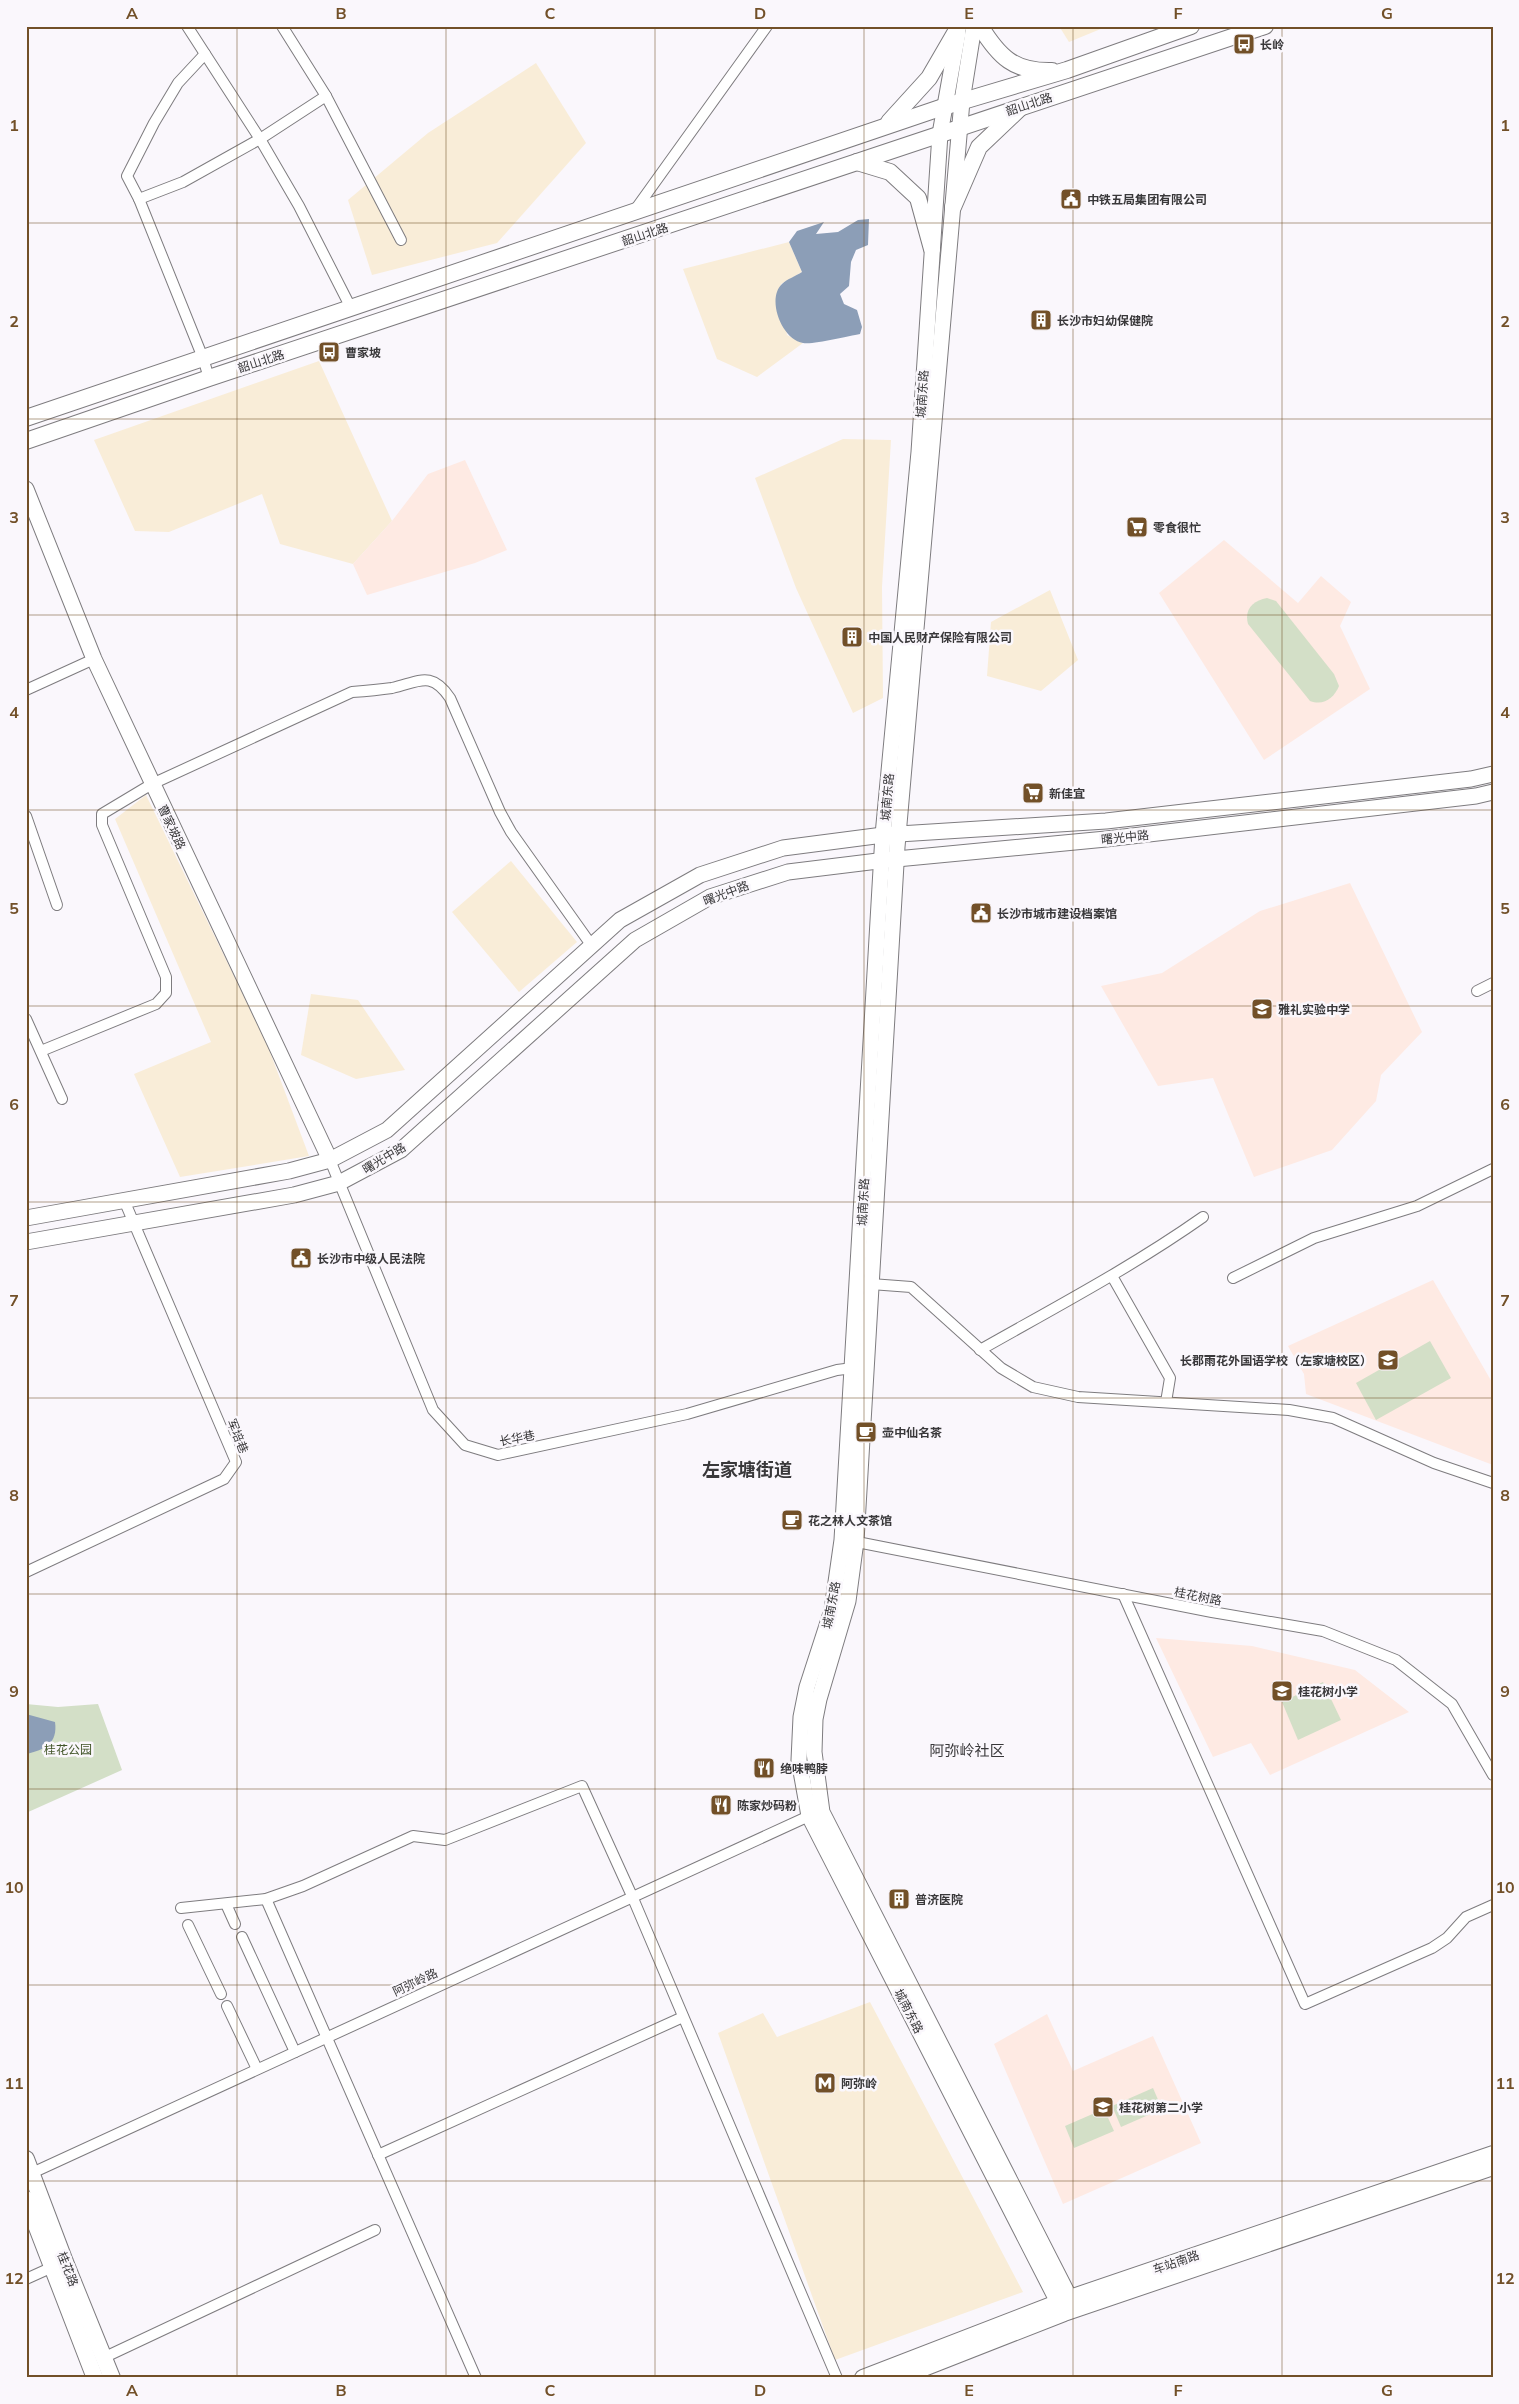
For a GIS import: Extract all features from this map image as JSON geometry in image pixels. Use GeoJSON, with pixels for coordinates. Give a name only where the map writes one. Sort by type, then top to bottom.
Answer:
{"type":"FeatureCollection","features":[{"type":"Feature","properties":{"kind":"main road"},"geometry":{"type":"LineString","coordinates":[[980,26],[999,54],[1008,61],[1018,66],[1040,71],[1067,70]]}},
{"type":"Feature","properties":{"kind":"main road","name":"韶山北路"},"geometry":{"type":"LineString","coordinates":[[26,418],[943,107],[1067,70],[1191,26]]}},
{"type":"Feature","properties":{"kind":"main road","name":"韶山北路"},"geometry":{"type":"LineString","coordinates":[[26,441],[209,378],[1265,26]]}},
{"type":"Feature","properties":{"kind":"main road"},"geometry":{"type":"LineString","coordinates":[[882,128],[906,107],[929,78],[964,27]]}},
{"type":"Feature","properties":{"kind":"main road","name":"城南东路"},"geometry":{"type":"LineString","coordinates":[[891,835],[953,207],[962,101],[964,27]]}},
{"type":"Feature","properties":{"kind":"main road","name":"城南东路"},"geometry":{"type":"LineString","coordinates":[[964,27],[943,107],[940,134],[891,835],[871,1284],[849,1540],[830,1622],[808,1687],[801,1718],[799,1760],[809,1816],[1067,2306]]}},
{"type":"Feature","properties":{"kind":"main road"},"geometry":{"type":"LineString","coordinates":[[953,207],[979,148],[1022,106]]}},
{"type":"Feature","properties":{"kind":"main road"},"geometry":{"type":"LineString","coordinates":[[858,162],[890,172],[918,198],[932,249]]}},
{"type":"Feature","properties":{"kind":"main road","name":"曹家坡路"},"geometry":{"type":"LineString","coordinates":[[26,489],[94,659],[330,1160]]}},
{"type":"Feature","properties":{"kind":"main road","name":"曙光中路"},"geometry":{"type":"LineString","coordinates":[[26,1218],[288,1171],[330,1160],[387,1130],[620,920],[700,875],[783,848],[891,835],[1106,821],[1472,779],[1493,774]]}},
{"type":"Feature","properties":{"kind":"main road","name":"曙光中路"},"geometry":{"type":"LineString","coordinates":[[26,1242],[294,1195],[339,1183],[401,1150],[635,940],[710,897],[788,872],[1106,839],[1466,797],[1493,792]]}},
{"type":"Feature","properties":{"kind":"main road","name":"城南东路"},"geometry":{"type":"LineString","coordinates":[[890,860],[853,1368],[846,1610],[819,1699],[814,1752],[822,1812],[1067,2306]]}},
{"type":"Feature","properties":{"kind":"main road","name":"车站南路"},"geometry":{"type":"LineString","coordinates":[[863,2378],[1493,2154]]}},
{"type":"Feature","properties":{"kind":"main road","name":"桂花路"},"geometry":{"type":"LineString","coordinates":[[29,2166],[58,2265],[95,2369],[112,2378]]}},
{"type":"Feature","properties":{"kind":"main road","name":"车站南路"},"geometry":{"type":"LineString","coordinates":[[898,2378],[1067,2306],[1493,2168]]}},
{"type":"Feature","properties":{"kind":"main road","name":"桂花路"},"geometry":{"type":"LineString","coordinates":[[26,2199],[58,2265]]}},
{"type":"Feature","properties":{"kind":"main road"},"geometry":{"type":"LineString","coordinates":[[95,2369],[117,2378]]}},
{"type":"Feature","properties":{"kind":"street"},"geometry":{"type":"LineString","coordinates":[[187,26],[260,139],[299,206],[351,308]]}},
{"type":"Feature","properties":{"kind":"street"},"geometry":{"type":"LineString","coordinates":[[282,26],[326,96],[401,240]]}},
{"type":"Feature","properties":{"kind":"street"},"geometry":{"type":"LineString","coordinates":[[634,212],[767,26]]}},
{"type":"Feature","properties":{"kind":"street"},"geometry":{"type":"LineString","coordinates":[[205,54],[178,83],[154,122],[127,176],[139,199],[203,358],[209,378]]}},
{"type":"Feature","properties":{"kind":"street"},"geometry":{"type":"LineString","coordinates":[[139,199],[183,182],[260,139],[326,96]]}},
{"type":"Feature","properties":{"kind":"street"},"geometry":{"type":"LineString","coordinates":[[26,690],[94,659]]}},
{"type":"Feature","properties":{"kind":"street"},"geometry":{"type":"LineString","coordinates":[[41,1051],[156,1004],[166,993],[166,977],[102,825],[102,814],[152,784],[352,692],[377,691],[415,680],[435,681],[442,686],[450,698],[500,812],[511,832],[592,946]]}},
{"type":"Feature","properties":{"kind":"street"},"geometry":{"type":"LineString","coordinates":[[26,816],[56,905]]}},
{"type":"Feature","properties":{"kind":"street"},"geometry":{"type":"LineString","coordinates":[[1477,991],[1493,983]]}},
{"type":"Feature","properties":{"kind":"street"},"geometry":{"type":"LineString","coordinates":[[26,1019],[62,1099]]}},
{"type":"Feature","properties":{"kind":"street","name":"长华巷"},"geometry":{"type":"LineString","coordinates":[[330,1160],[432,1410],[465,1445],[498,1455],[687,1414],[837,1370],[853,1368]]}},
{"type":"Feature","properties":{"kind":"street"},"geometry":{"type":"LineString","coordinates":[[1233,1278],[1314,1238],[1417,1206],[1493,1169]]}},
{"type":"Feature","properties":{"kind":"street","name":"军培巷"},"geometry":{"type":"LineString","coordinates":[[26,1572],[224,1479],[236,1462],[124,1200]]}},
{"type":"Feature","properties":{"kind":"street"},"geometry":{"type":"LineString","coordinates":[[980,1350],[1159,1248],[1203,1217]]}},
{"type":"Feature","properties":{"kind":"street"},"geometry":{"type":"LineString","coordinates":[[1112,1276],[1170,1378],[1166,1402]]}},
{"type":"Feature","properties":{"kind":"street"},"geometry":{"type":"LineString","coordinates":[[871,1284],[911,1286],[1001,1368],[1033,1387],[1078,1397],[1289,1410],[1333,1418],[1434,1463],[1493,1482]]}},
{"type":"Feature","properties":{"kind":"street","name":"桂花树路"},"geometry":{"type":"LineString","coordinates":[[849,1540],[1323,1631],[1396,1660],[1452,1704],[1493,1775]]}},
{"type":"Feature","properties":{"kind":"street"},"geometry":{"type":"LineString","coordinates":[[1123,1594],[1305,2004],[1432,1948],[1447,1938],[1466,1917],[1493,1905]]}},
{"type":"Feature","properties":{"kind":"street"},"geometry":{"type":"LineString","coordinates":[[181,1908],[266,1899],[303,1886],[413,1836],[445,1840],[582,1786],[632,1896],[837,2378]]}},
{"type":"Feature","properties":{"kind":"street","name":"阿弥岭路"},"geometry":{"type":"LineString","coordinates":[[29,2166],[295,2052],[809,1816]]}},
{"type":"Feature","properties":{"kind":"street"},"geometry":{"type":"LineString","coordinates":[[266,1899],[476,2378]]}},
{"type":"Feature","properties":{"kind":"street"},"geometry":{"type":"LineString","coordinates":[[226,1904],[235,1924]]}},
{"type":"Feature","properties":{"kind":"street"},"geometry":{"type":"LineString","coordinates":[[188,1924],[222,1994]]}},
{"type":"Feature","properties":{"kind":"street"},"geometry":{"type":"LineString","coordinates":[[242,1937],[295,2052]]}},
{"type":"Feature","properties":{"kind":"street"},"geometry":{"type":"LineString","coordinates":[[227,2006],[257,2069]]}},
{"type":"Feature","properties":{"kind":"street"},"geometry":{"type":"LineString","coordinates":[[378,2154],[683,2017]]}},
{"type":"Feature","properties":{"kind":"street"},"geometry":{"type":"LineString","coordinates":[[95,2369],[375,2230]]}},
{"type":"Feature","properties":{"kind":"street"},"geometry":{"type":"LineString","coordinates":[[26,2279],[58,2265]]}},
{"type":"Feature","properties":{"kind":"shaded area"},"geometry":{"type":"Polygon","coordinates":[[[1059,26],[1108,26],[1069,42],[1059,26]]]}},
{"type":"Feature","properties":{"kind":"shaded area"},"geometry":{"type":"Polygon","coordinates":[[[536,63],[586,143],[497,243],[372,275],[348,200],[428,133],[536,63]]]}},
{"type":"Feature","properties":{"kind":"shaded area"},"geometry":{"type":"Polygon","coordinates":[[[789,242],[802,272],[781,284],[787,335],[803,343],[757,377],[717,359],[683,269],[789,242]]]}},
{"type":"Feature","properties":{"kind":"shaded area"},"geometry":{"type":"Polygon","coordinates":[[[319,361],[392,521],[353,564],[280,544],[262,494],[169,532],[135,531],[94,440],[319,361]]]}},
{"type":"Feature","properties":{"kind":"shaded area"},"geometry":{"type":"Polygon","coordinates":[[[843,439],[891,440],[882,587],[883,698],[853,713],[796,588],[755,478],[843,439]]]}},
{"type":"Feature","properties":{"kind":"shaded area"},"geometry":{"type":"Polygon","coordinates":[[[465,460],[507,550],[475,563],[367,595],[353,564],[392,521],[428,474],[465,460]]]}},
{"type":"Feature","properties":{"kind":"shaded area"},"geometry":{"type":"Polygon","coordinates":[[[1224,540],[1298,603],[1321,576],[1351,602],[1340,626],[1370,689],[1264,760],[1159,593],[1224,540]]]}},
{"type":"Feature","properties":{"kind":"shaded area"},"geometry":{"type":"Polygon","coordinates":[[[1050,590],[1078,660],[1041,691],[987,676],[991,622],[1050,590]]]}},
{"type":"Feature","properties":{"kind":"shaded area"},"geometry":{"type":"Polygon","coordinates":[[[146,795],[267,1044],[309,1156],[180,1177],[134,1074],[211,1042],[115,819],[146,795]]]}},
{"type":"Feature","properties":{"kind":"shaded area"},"geometry":{"type":"Polygon","coordinates":[[[511,861],[577,942],[519,992],[452,912],[511,861]]]}},
{"type":"Feature","properties":{"kind":"shaded area","name":"雅礼实验中学"},"geometry":{"type":"Polygon","coordinates":[[[1350,883],[1422,1032],[1381,1075],[1376,1101],[1332,1150],[1254,1177],[1213,1078],[1158,1086],[1101,986],[1162,973],[1260,911],[1350,883]]]}},
{"type":"Feature","properties":{"kind":"shaded area"},"geometry":{"type":"Polygon","coordinates":[[[311,994],[358,1000],[405,1070],[356,1079],[301,1055],[311,994]]]}},
{"type":"Feature","properties":{"kind":"shaded area","name":"长郡雨花外国语学校（左家塘校区）"},"geometry":{"type":"Polygon","coordinates":[[[1433,1280],[1493,1384],[1493,1465],[1306,1394],[1304,1374],[1288,1346],[1433,1280]]]}},
{"type":"Feature","properties":{"kind":"shaded area","name":"桂花树小学"},"geometry":{"type":"Polygon","coordinates":[[[1156,1638],[1252,1646],[1355,1670],[1409,1712],[1270,1775],[1251,1743],[1213,1757],[1156,1638]]]}},
{"type":"Feature","properties":{"kind":"shaded area"},"geometry":{"type":"Polygon","coordinates":[[[870,2002],[1023,2292],[835,2360],[718,2033],[763,2013],[777,2037],[870,2002]]]}},
{"type":"Feature","properties":{"kind":"shaded area","name":"桂花树第二小学"},"geometry":{"type":"Polygon","coordinates":[[[1047,2014],[1073,2071],[1153,2036],[1201,2143],[1063,2204],[994,2044],[1047,2014]]]}},
{"type":"Feature","properties":{"kind":"green space"},"geometry":{"type":"Polygon","coordinates":[[[1267,598],[1276,601],[1334,674],[1339,686],[1328,700],[1324,702],[1310,701],[1248,624],[1247,614],[1251,606],[1267,598]]]}},
{"type":"Feature","properties":{"kind":"green space"},"geometry":{"type":"Polygon","coordinates":[[[1430,1341],[1451,1378],[1376,1420],[1356,1383],[1430,1341]]]}},
{"type":"Feature","properties":{"kind":"green space"},"geometry":{"type":"Polygon","coordinates":[[[1323,1682],[1341,1720],[1298,1740],[1282,1702],[1323,1682]]]}},
{"type":"Feature","properties":{"kind":"green space","name":"桂花公园"},"geometry":{"type":"Polygon","coordinates":[[[26,1704],[58,1707],[98,1704],[122,1770],[26,1813],[26,1704]]]}},
{"type":"Feature","properties":{"kind":"green space"},"geometry":{"type":"Polygon","coordinates":[[[1153,2088],[1162,2109],[1121,2127],[1112,2106],[1153,2088]]]}},
{"type":"Feature","properties":{"kind":"green space"},"geometry":{"type":"Polygon","coordinates":[[[1104,2109],[1114,2131],[1074,2148],[1065,2126],[1104,2109]]]}},
{"type":"Feature","properties":{"kind":"water"},"geometry":{"type":"Polygon","coordinates":[[[869,219],[868,245],[856,250],[851,262],[849,286],[840,294],[844,304],[857,310],[862,327],[860,334],[814,343],[803,343],[795,340],[783,327],[776,308],[777,291],[782,284],[802,272],[789,242],[797,231],[824,222],[816,234],[838,232],[858,220],[869,219]]]}},
{"type":"Feature","properties":{"kind":"water"},"geometry":{"type":"Polygon","coordinates":[[[26,1714],[55,1722],[55,1729],[49,1744],[44,1748],[26,1754],[26,1714]]]}},
{"type":"Feature","properties":{"kind":"place","name":"长岭"},"geometry":{"type":"Point","coordinates":[1244,44]}},
{"type":"Feature","properties":{"kind":"place","name":"中铁五局集团有限公司"},"geometry":{"type":"Point","coordinates":[1071,199]}},
{"type":"Feature","properties":{"kind":"place","name":"长沙市妇幼保健院"},"geometry":{"type":"Point","coordinates":[1041,320]}},
{"type":"Feature","properties":{"kind":"place","name":"曹家坡"},"geometry":{"type":"Point","coordinates":[329,352]}},
{"type":"Feature","properties":{"kind":"place","name":"零食很忙"},"geometry":{"type":"Point","coordinates":[1137,527]}},
{"type":"Feature","properties":{"kind":"place","name":"中国人民财产保险有限公司"},"geometry":{"type":"Point","coordinates":[852,637]}},
{"type":"Feature","properties":{"kind":"place","name":"新佳宜"},"geometry":{"type":"Point","coordinates":[1033,793]}},
{"type":"Feature","properties":{"kind":"place","name":"长沙市城市建设档案馆"},"geometry":{"type":"Point","coordinates":[981,913]}},
{"type":"Feature","properties":{"kind":"place","name":"雅礼实验中学"},"geometry":{"type":"Point","coordinates":[1262,1009]}},
{"type":"Feature","properties":{"kind":"place","name":"长沙市中级人民法院"},"geometry":{"type":"Point","coordinates":[301,1258]}},
{"type":"Feature","properties":{"kind":"place","name":"长郡雨花外国语学校（左家塘校区）"},"geometry":{"type":"Point","coordinates":[1388,1360]}},
{"type":"Feature","properties":{"kind":"place","name":"壶中仙名茶"},"geometry":{"type":"Point","coordinates":[866,1432]}},
{"type":"Feature","properties":{"kind":"place","name":"花之林人文茶馆"},"geometry":{"type":"Point","coordinates":[792,1520]}},
{"type":"Feature","properties":{"kind":"place","name":"桂花树小学"},"geometry":{"type":"Point","coordinates":[1282,1691]}},
{"type":"Feature","properties":{"kind":"place","name":"绝味鸭脖"},"geometry":{"type":"Point","coordinates":[764,1768]}},
{"type":"Feature","properties":{"kind":"place","name":"陈家炒码粉"},"geometry":{"type":"Point","coordinates":[721,1805]}},
{"type":"Feature","properties":{"kind":"place","name":"普济医院"},"geometry":{"type":"Point","coordinates":[899,1899]}},
{"type":"Feature","properties":{"kind":"place","name":"阿弥岭"},"geometry":{"type":"Point","coordinates":[825,2083]}},
{"type":"Feature","properties":{"kind":"place","name":"桂花树第二小学"},"geometry":{"type":"Point","coordinates":[1103,2107]}},
{"type":"Feature","properties":{"kind":"district","name":"左家塘街道"},"geometry":{"type":"Point","coordinates":[747,1469]}},
{"type":"Feature","properties":{"kind":"district","name":"阿弥岭社区"},"geometry":{"type":"Point","coordinates":[967,1750]}}]}
